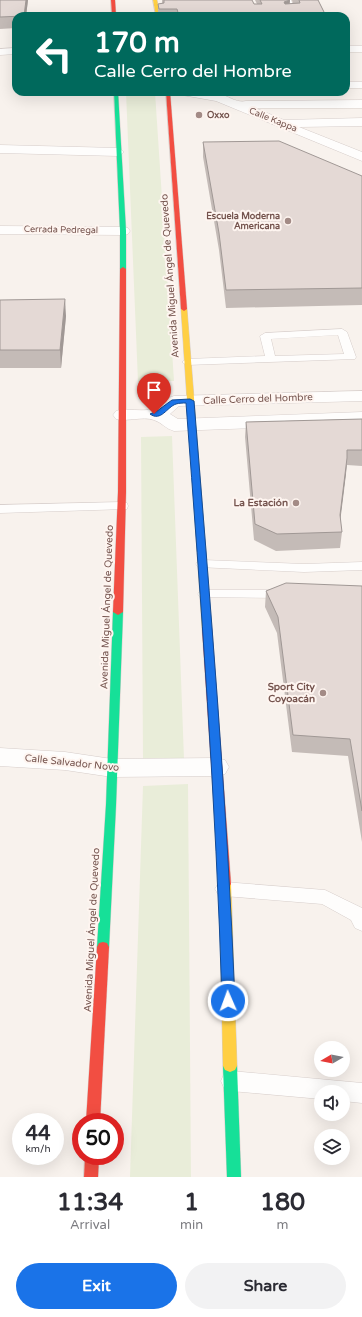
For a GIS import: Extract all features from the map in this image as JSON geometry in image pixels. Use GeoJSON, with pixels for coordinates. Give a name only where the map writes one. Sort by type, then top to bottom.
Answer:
{"type":"FeatureCollection","features":[{"type":"Feature","properties":{"kind":"main road"},"geometry":{"type":"LineString","coordinates":[[113,0],[114,12]]}},
{"type":"Feature","properties":{"kind":"main road"},"geometry":{"type":"LineString","coordinates":[[155,0],[157,12]]}},
{"type":"Feature","properties":{"kind":"main road","name":"Avenida Miguel Ángel de Quevedo"},"geometry":{"type":"LineString","coordinates":[[93,1113],[112,768],[122,506],[123,231],[116,96]]}},
{"type":"Feature","properties":{"kind":"main road","name":"Avenida Miguel Ángel de Quevedo"},"geometry":{"type":"LineString","coordinates":[[168,96],[203,564],[224,889],[234,1177]]}},
{"type":"Feature","properties":{"kind":"main road"},"geometry":{"type":"LineString","coordinates":[[91,1177],[92,1165]]}},
{"type":"Feature","properties":{"kind":"street"},"geometry":{"type":"LineString","coordinates":[[350,42],[362,42]]}},
{"type":"Feature","properties":{"kind":"street"},"geometry":{"type":"LineString","coordinates":[[350,49],[362,49]]}},
{"type":"Feature","properties":{"kind":"street"},"geometry":{"type":"LineString","coordinates":[[0,52],[12,51]]}},
{"type":"Feature","properties":{"kind":"street"},"geometry":{"type":"LineString","coordinates":[[350,85],[362,85]]}},
{"type":"Feature","properties":{"kind":"street","name":"Calle Kappa"},"geometry":{"type":"LineString","coordinates":[[207,96],[236,105],[362,157]]}},
{"type":"Feature","properties":{"kind":"street"},"geometry":{"type":"LineString","coordinates":[[236,105],[362,104]]}},
{"type":"Feature","properties":{"kind":"street"},"geometry":{"type":"LineString","coordinates":[[281,123],[362,122]]}},
{"type":"Feature","properties":{"kind":"street"},"geometry":{"type":"LineString","coordinates":[[327,143],[362,142]]}},
{"type":"Feature","properties":{"kind":"street"},"geometry":{"type":"LineString","coordinates":[[0,149],[118,152]]}},
{"type":"Feature","properties":{"kind":"street","name":"Cerrada Pedregal"},"geometry":{"type":"LineString","coordinates":[[0,230],[123,231]]}},
{"type":"Feature","properties":{"kind":"street","name":"Calle Cerro del Hombre"},"geometry":{"type":"LineString","coordinates":[[159,414],[174,401],[362,396]]}},
{"type":"Feature","properties":{"kind":"street"},"geometry":{"type":"LineString","coordinates":[[122,414],[159,414],[174,425],[362,418]]}},
{"type":"Feature","properties":{"kind":"street","name":"Calle Salvador Novo"},"geometry":{"type":"LineString","coordinates":[[0,757],[65,761],[112,768],[216,767]]}},
{"type":"Feature","properties":{"kind":"lane"},"geometry":{"type":"LineString","coordinates":[[288,0],[293,12]]}},
{"type":"Feature","properties":{"kind":"lane"},"geometry":{"type":"LineString","coordinates":[[187,362],[271,360],[351,357],[342,332],[265,336],[271,360]]}},
{"type":"Feature","properties":{"kind":"lane"},"geometry":{"type":"LineString","coordinates":[[0,509],[122,506]]}},
{"type":"Feature","properties":{"kind":"lane"},"geometry":{"type":"LineString","coordinates":[[203,564],[304,568],[362,566]]}},
{"type":"Feature","properties":{"kind":"lane"},"geometry":{"type":"LineString","coordinates":[[205,594],[298,594]]}},
{"type":"Feature","properties":{"kind":"lane"},"geometry":{"type":"LineString","coordinates":[[224,889],[325,897],[358,915],[362,923]]}},
{"type":"Feature","properties":{"kind":"lane"},"geometry":{"type":"LineString","coordinates":[[231,1081],[362,1093]]}},
{"type":"Feature","properties":{"kind":"green space"},"geometry":{"type":"Polygon","coordinates":[[[126,96],[155,96],[174,381],[138,382],[126,96]]]}},
{"type":"Feature","properties":{"kind":"green space"},"geometry":{"type":"Polygon","coordinates":[[[172,436],[184,759],[143,759],[141,437],[172,436]]]}},
{"type":"Feature","properties":{"kind":"green space"},"geometry":{"type":"Polygon","coordinates":[[[188,784],[191,1177],[130,1177],[143,786],[188,784]]]}},
{"type":"Feature","properties":{"kind":"building"},"geometry":{"type":"Polygon","coordinates":[[[0,0],[26,0],[24,12],[12,12],[12,16],[0,17],[0,0]]]}},
{"type":"Feature","properties":{"kind":"building"},"geometry":{"type":"Polygon","coordinates":[[[164,0],[252,0],[254,4],[262,4],[260,0],[290,0],[284,2],[285,4],[300,3],[299,0],[318,0],[324,12],[178,12],[177,9],[159,9],[158,4],[164,3],[164,0]]]}},
{"type":"Feature","properties":{"kind":"building","name":"Escuela Moderna Americana"},"geometry":{"type":"Polygon","coordinates":[[[279,141],[362,176],[362,288],[226,290],[219,233],[203,142],[279,141]]]}},
{"type":"Feature","properties":{"kind":"building"},"geometry":{"type":"Polygon","coordinates":[[[65,299],[60,350],[0,350],[0,300],[65,299]]]}},
{"type":"Feature","properties":{"kind":"building","name":"La Estación"},"geometry":{"type":"Polygon","coordinates":[[[362,419],[362,450],[347,450],[340,515],[342,532],[277,534],[255,524],[246,422],[362,419]]]}},
{"type":"Feature","properties":{"kind":"building","name":"Sport City Coyoacán"},"geometry":{"type":"Polygon","coordinates":[[[286,583],[362,586],[362,811],[350,739],[293,735],[278,617],[266,591],[286,583]]]}},
{"type":"Feature","properties":{"kind":"traffic: fast"},"geometry":{"type":"LineString","coordinates":[[116,96],[123,231],[123,269]]}},
{"type":"Feature","properties":{"kind":"traffic: fast"},"geometry":{"type":"LineString","coordinates":[[103,947],[111,805],[118,612]]}},
{"type":"Feature","properties":{"kind":"traffic: fast"},"geometry":{"type":"LineString","coordinates":[[230,1066],[234,1177]]}},
{"type":"Feature","properties":{"kind":"traffic: slow"},"geometry":{"type":"LineString","coordinates":[[155,0],[157,12]]}},
{"type":"Feature","properties":{"kind":"traffic: slow"},"geometry":{"type":"LineString","coordinates":[[184,309],[207,628]]}},
{"type":"Feature","properties":{"kind":"traffic: slow"},"geometry":{"type":"LineString","coordinates":[[225,884],[230,1066]]}},
{"type":"Feature","properties":{"kind":"traffic: jam"},"geometry":{"type":"LineString","coordinates":[[113,0],[114,12]]}},
{"type":"Feature","properties":{"kind":"traffic: jam"},"geometry":{"type":"LineString","coordinates":[[168,96],[184,309]]}},
{"type":"Feature","properties":{"kind":"traffic: jam"},"geometry":{"type":"LineString","coordinates":[[118,612],[122,492],[123,269]]}},
{"type":"Feature","properties":{"kind":"traffic: jam"},"geometry":{"type":"LineString","coordinates":[[207,628],[225,884]]}},
{"type":"Feature","properties":{"kind":"traffic: jam"},"geometry":{"type":"LineString","coordinates":[[94,1113],[103,947]]}},
{"type":"Feature","properties":{"kind":"traffic: jam"},"geometry":{"type":"LineString","coordinates":[[91,1177],[92,1165]]}},
{"type":"Feature","properties":{"kind":"place","name":"Oxxo"},"geometry":{"type":"Point","coordinates":[199,115]}},
{"type":"Feature","properties":{"kind":"place","name":"Escuela Moderna Americana"},"geometry":{"type":"Point","coordinates":[288,221]}},
{"type":"Feature","properties":{"kind":"place","name":"La Estación"},"geometry":{"type":"Point","coordinates":[296,503]}},
{"type":"Feature","properties":{"kind":"place","name":"Sport City Coyoacán"},"geometry":{"type":"Point","coordinates":[323,693]}},
{"type":"Feature","properties":{"kind":"route"},"geometry":{"type":"LineString","coordinates":[[154,414],[159,414],[174,401],[190,401],[224,865],[228,1001]]}}]}
